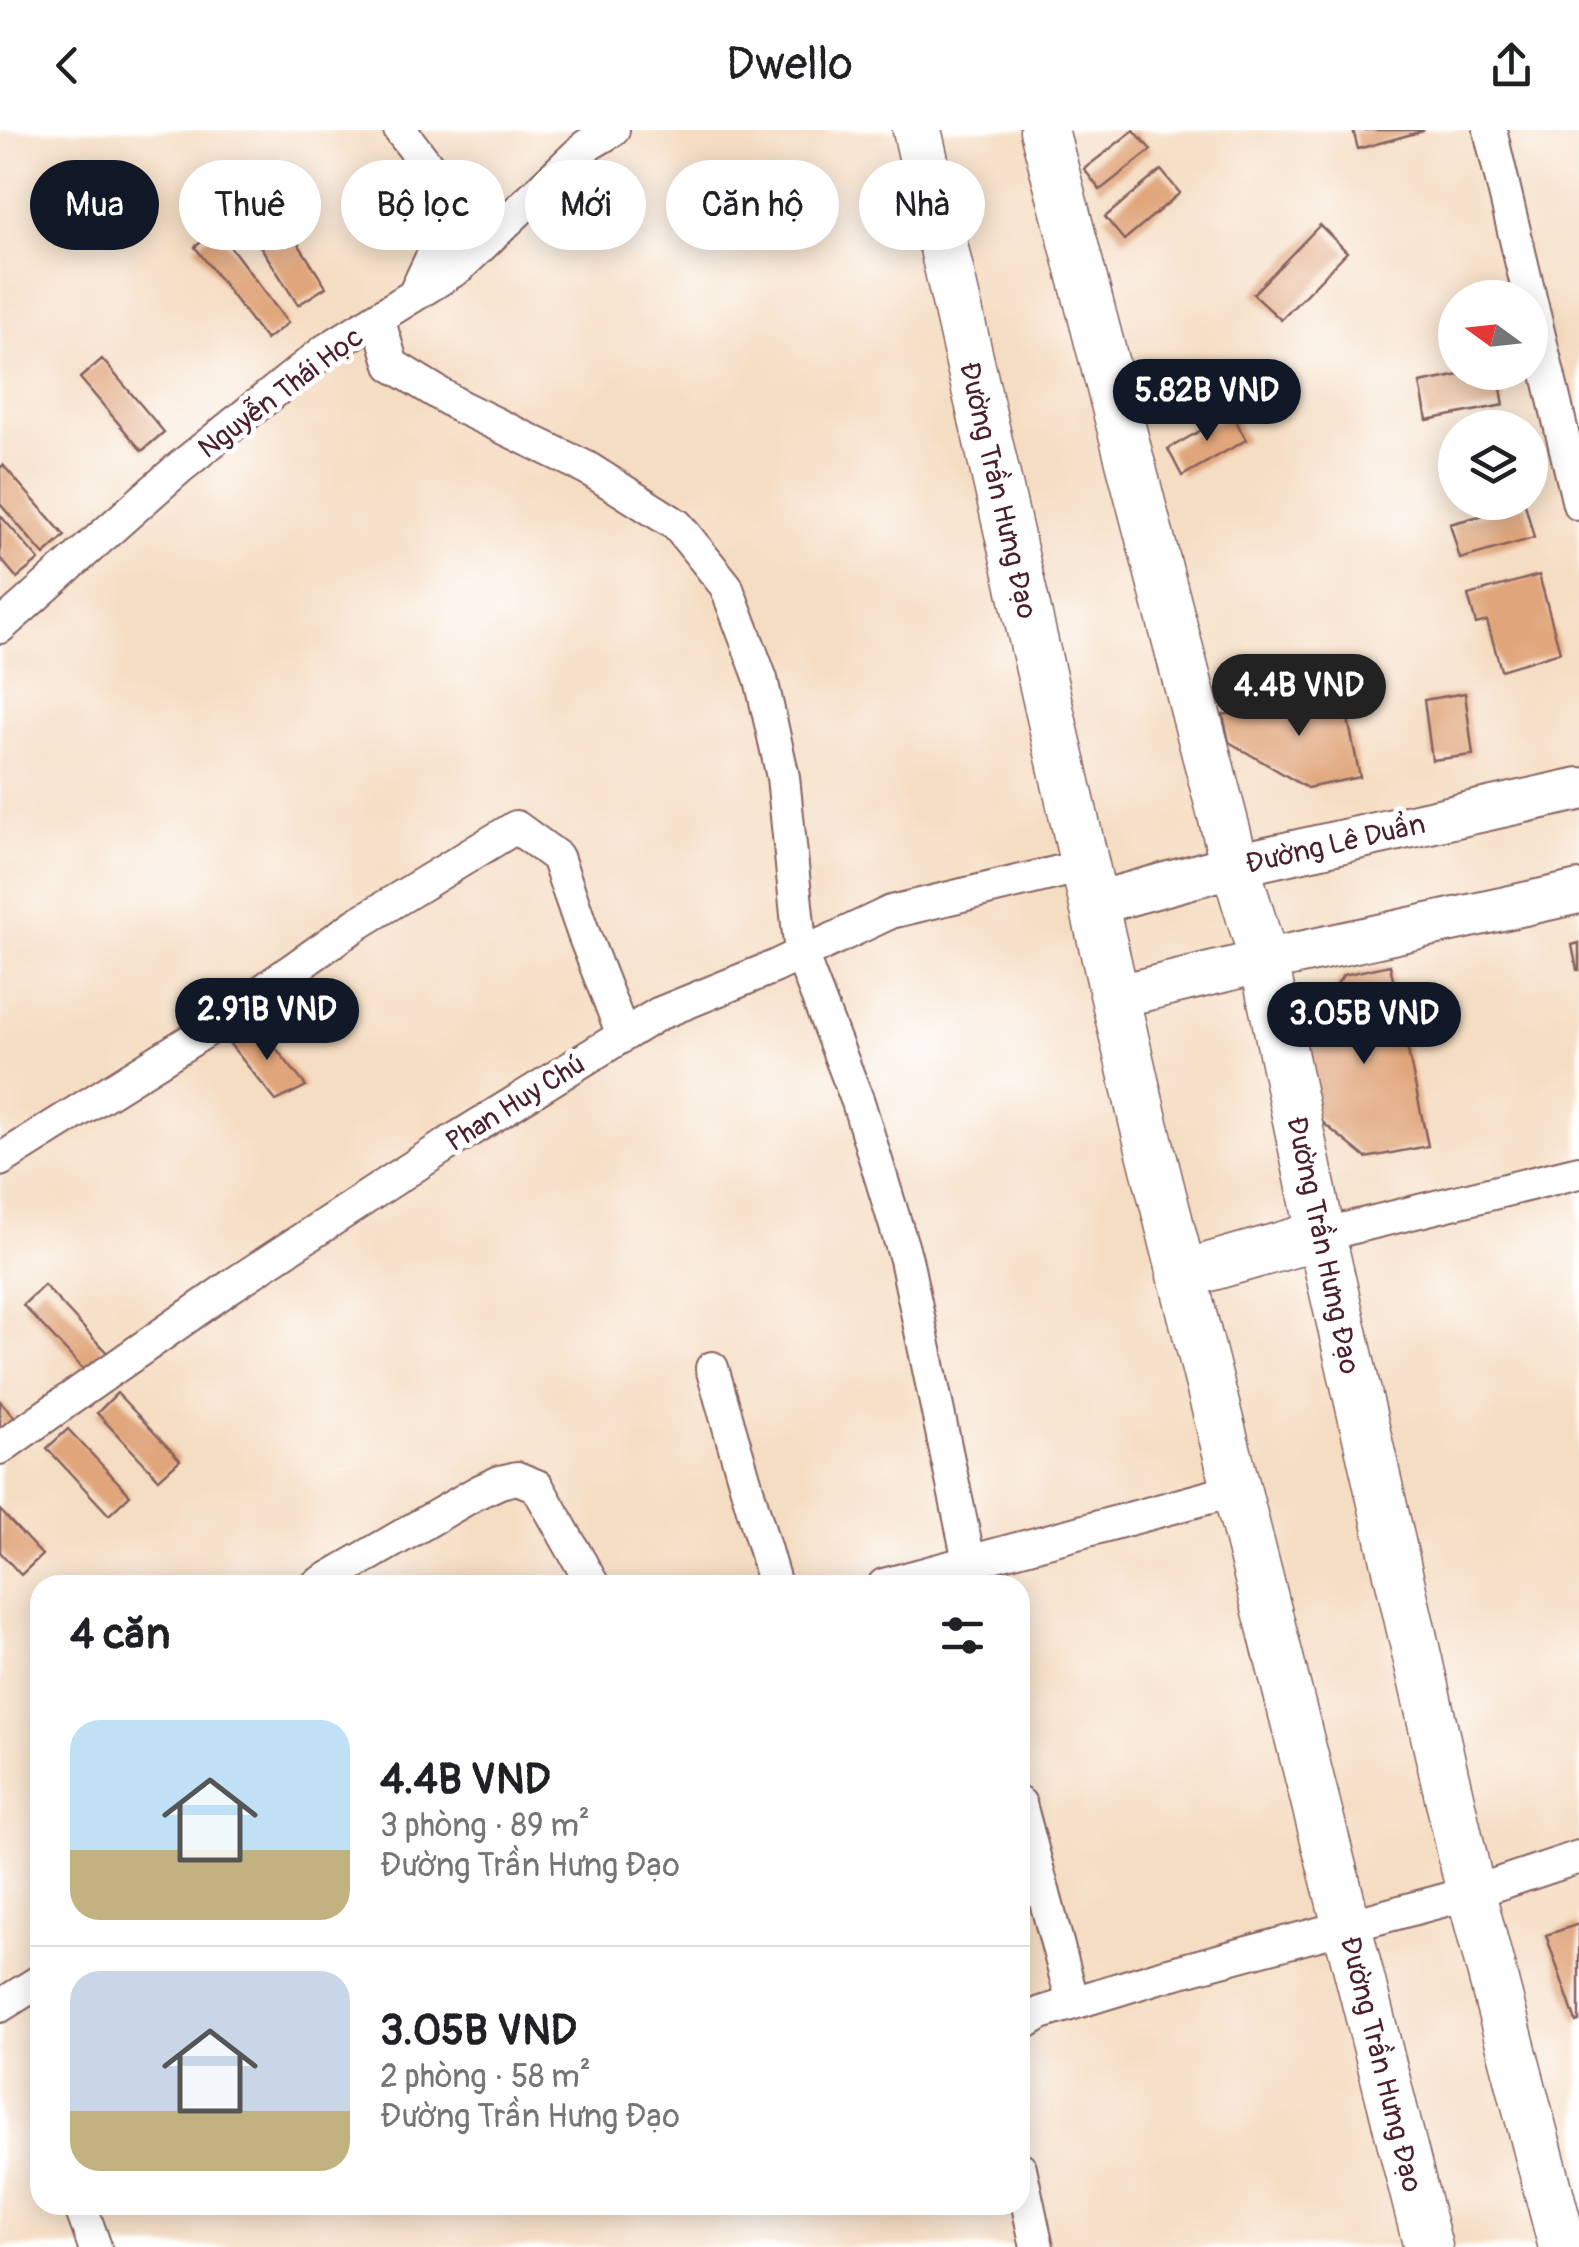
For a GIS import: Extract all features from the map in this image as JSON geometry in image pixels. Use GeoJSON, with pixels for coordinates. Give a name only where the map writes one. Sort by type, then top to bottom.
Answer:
{"type":"FeatureCollection","features":[{"type":"Feature","properties":{"kind":"main road","name":"Đường Trần Hưng Đạo"},"geometry":{"type":"LineString","coordinates":[[917,130],[1114,997],[1428,2247]]}},
{"type":"Feature","properties":{"kind":"main road","name":"Đường Trần Hưng Đạo"},"geometry":{"type":"LineString","coordinates":[[1044,130],[1235,865],[1264,961],[1321,1235],[1471,1893],[1563,2247]]}},
{"type":"Feature","properties":{"kind":"main road"},"geometry":{"type":"LineString","coordinates":[[1181,1274],[1321,1235]]}},
{"type":"Feature","properties":{"kind":"street"},"geometry":{"type":"LineString","coordinates":[[400,130],[440,182],[442,236],[414,296]]}},
{"type":"Feature","properties":{"kind":"street","name":"Nguyễn Thái Học"},"geometry":{"type":"LineString","coordinates":[[0,627],[178,469],[326,350],[458,268],[586,146],[613,130]]}},
{"type":"Feature","properties":{"kind":"street"},"geometry":{"type":"LineString","coordinates":[[1490,130],[1579,504]]}},
{"type":"Feature","properties":{"kind":"street"},"geometry":{"type":"LineString","coordinates":[[378,318],[392,365],[461,407],[587,468],[677,525],[726,586],[761,679],[782,778],[801,954],[858,1102],[906,1258],[972,1573],[1236,1490]]}},
{"type":"Feature","properties":{"kind":"street","name":"Đường Lê Duẩn"},"geometry":{"type":"LineString","coordinates":[[1089,885],[1235,865],[1579,788]]}},
{"type":"Feature","properties":{"kind":"street"},"geometry":{"type":"LineString","coordinates":[[0,1160],[209,1029],[357,924],[516,828],[557,857],[623,1035]]}},
{"type":"Feature","properties":{"kind":"street","name":"Phan Huy Chú"},"geometry":{"type":"LineString","coordinates":[[0,1448],[234,1284],[451,1142],[658,1014],[890,912],[1089,885]]}},
{"type":"Feature","properties":{"kind":"street"},"geometry":{"type":"LineString","coordinates":[[1114,997],[1579,892]]}},
{"type":"Feature","properties":{"kind":"street"},"geometry":{"type":"LineString","coordinates":[[1321,1235],[1578,1176]]}},
{"type":"Feature","properties":{"kind":"street"},"geometry":{"type":"LineString","coordinates":[[712,1368],[772,1575]]}},
{"type":"Feature","properties":{"kind":"street"},"geometry":{"type":"LineString","coordinates":[[334,1575],[478,1492],[517,1478],[537,1486],[587,1575]]}},
{"type":"Feature","properties":{"kind":"street"},"geometry":{"type":"LineString","coordinates":[[1030,1842],[1073,2003]]}},
{"type":"Feature","properties":{"kind":"street"},"geometry":{"type":"LineString","coordinates":[[1030,2020],[1158,1977],[1471,1893],[1579,1857]]}},
{"type":"Feature","properties":{"kind":"street"},"geometry":{"type":"LineString","coordinates":[[0,2006],[30,1988]]}},
{"type":"Feature","properties":{"kind":"street"},"geometry":{"type":"LineString","coordinates":[[84,2215],[95,2247]]}},
{"type":"Feature","properties":{"kind":"street"},"geometry":{"type":"LineString","coordinates":[[1028,2215],[1034,2246]]}},
{"type":"Feature","properties":{"kind":"building"},"geometry":{"type":"Polygon","coordinates":[[[1134,130],[1151,150],[1100,190],[1084,169],[1134,130]]]}},
{"type":"Feature","properties":{"kind":"building"},"geometry":{"type":"Polygon","coordinates":[[[1353,130],[1423,130],[1423,131],[1358,149],[1353,130]]]}},
{"type":"Feature","properties":{"kind":"building"},"geometry":{"type":"Polygon","coordinates":[[[1161,170],[1180,193],[1124,240],[1105,217],[1161,170]]]}},
{"type":"Feature","properties":{"kind":"building"},"geometry":{"type":"Polygon","coordinates":[[[1320,225],[1347,252],[1281,320],[1253,294],[1320,225]]]}},
{"type":"Feature","properties":{"kind":"building"},"geometry":{"type":"Polygon","coordinates":[[[197,250],[233,250],[288,323],[266,340],[197,250]]]}},
{"type":"Feature","properties":{"kind":"building"},"geometry":{"type":"Polygon","coordinates":[[[263,250],[302,250],[326,287],[298,305],[263,250]]]}},
{"type":"Feature","properties":{"kind":"building"},"geometry":{"type":"Polygon","coordinates":[[[102,359],[164,432],[142,451],[80,378],[102,359]]]}},
{"type":"Feature","properties":{"kind":"building"},"geometry":{"type":"Polygon","coordinates":[[[1438,379],[1438,390],[1501,390],[1504,405],[1478,410],[1438,410],[1438,418],[1427,420],[1420,383],[1438,379]]]}},
{"type":"Feature","properties":{"kind":"building"},"geometry":{"type":"Polygon","coordinates":[[[1232,413],[1246,440],[1182,476],[1168,449],[1232,413]]]}},
{"type":"Feature","properties":{"kind":"building"},"geometry":{"type":"Polygon","coordinates":[[[3,465],[65,536],[44,555],[0,504],[3,465]]]}},
{"type":"Feature","properties":{"kind":"building"},"geometry":{"type":"Polygon","coordinates":[[[0,515],[39,560],[17,578],[0,558],[0,515]]]}},
{"type":"Feature","properties":{"kind":"building"},"geometry":{"type":"Polygon","coordinates":[[[1465,520],[1529,520],[1534,538],[1460,559],[1450,524],[1465,520]]]}},
{"type":"Feature","properties":{"kind":"building"},"geometry":{"type":"Polygon","coordinates":[[[1539,575],[1560,652],[1501,670],[1487,621],[1476,624],[1468,595],[1539,575]]]}},
{"type":"Feature","properties":{"kind":"building"},"geometry":{"type":"Polygon","coordinates":[[[1342,690],[1360,777],[1307,788],[1229,742],[1223,715],[1342,690]]]}},
{"type":"Feature","properties":{"kind":"building"},"geometry":{"type":"Polygon","coordinates":[[[1465,693],[1473,755],[1432,760],[1424,700],[1465,693]]]}},
{"type":"Feature","properties":{"kind":"building"},"geometry":{"type":"Polygon","coordinates":[[[1579,943],[1579,970],[1577,970],[1572,945],[1579,943]]]}},
{"type":"Feature","properties":{"kind":"building"},"geometry":{"type":"Polygon","coordinates":[[[1390,965],[1428,1146],[1366,1158],[1316,1117],[1299,1045],[1343,975],[1390,965]]]}},
{"type":"Feature","properties":{"kind":"building"},"geometry":{"type":"Polygon","coordinates":[[[255,1022],[306,1086],[276,1101],[229,1043],[255,1022]]]}},
{"type":"Feature","properties":{"kind":"building"},"geometry":{"type":"Polygon","coordinates":[[[44,1285],[107,1353],[86,1372],[23,1305],[44,1285]]]}},
{"type":"Feature","properties":{"kind":"building"},"geometry":{"type":"Polygon","coordinates":[[[117,1393],[180,1460],[159,1479],[97,1413],[117,1393]]]}},
{"type":"Feature","properties":{"kind":"building"},"geometry":{"type":"Polygon","coordinates":[[[0,1401],[20,1423],[0,1442],[0,1401]]]}},
{"type":"Feature","properties":{"kind":"building"},"geometry":{"type":"Polygon","coordinates":[[[68,1429],[130,1495],[109,1515],[47,1448],[68,1429]]]}},
{"type":"Feature","properties":{"kind":"building"},"geometry":{"type":"Polygon","coordinates":[[[0,1510],[42,1555],[21,1575],[0,1552],[0,1510]]]}},
{"type":"Feature","properties":{"kind":"building"},"geometry":{"type":"Polygon","coordinates":[[[1579,1924],[1579,2021],[1576,2022],[1546,1935],[1579,1924]]]}}]}
